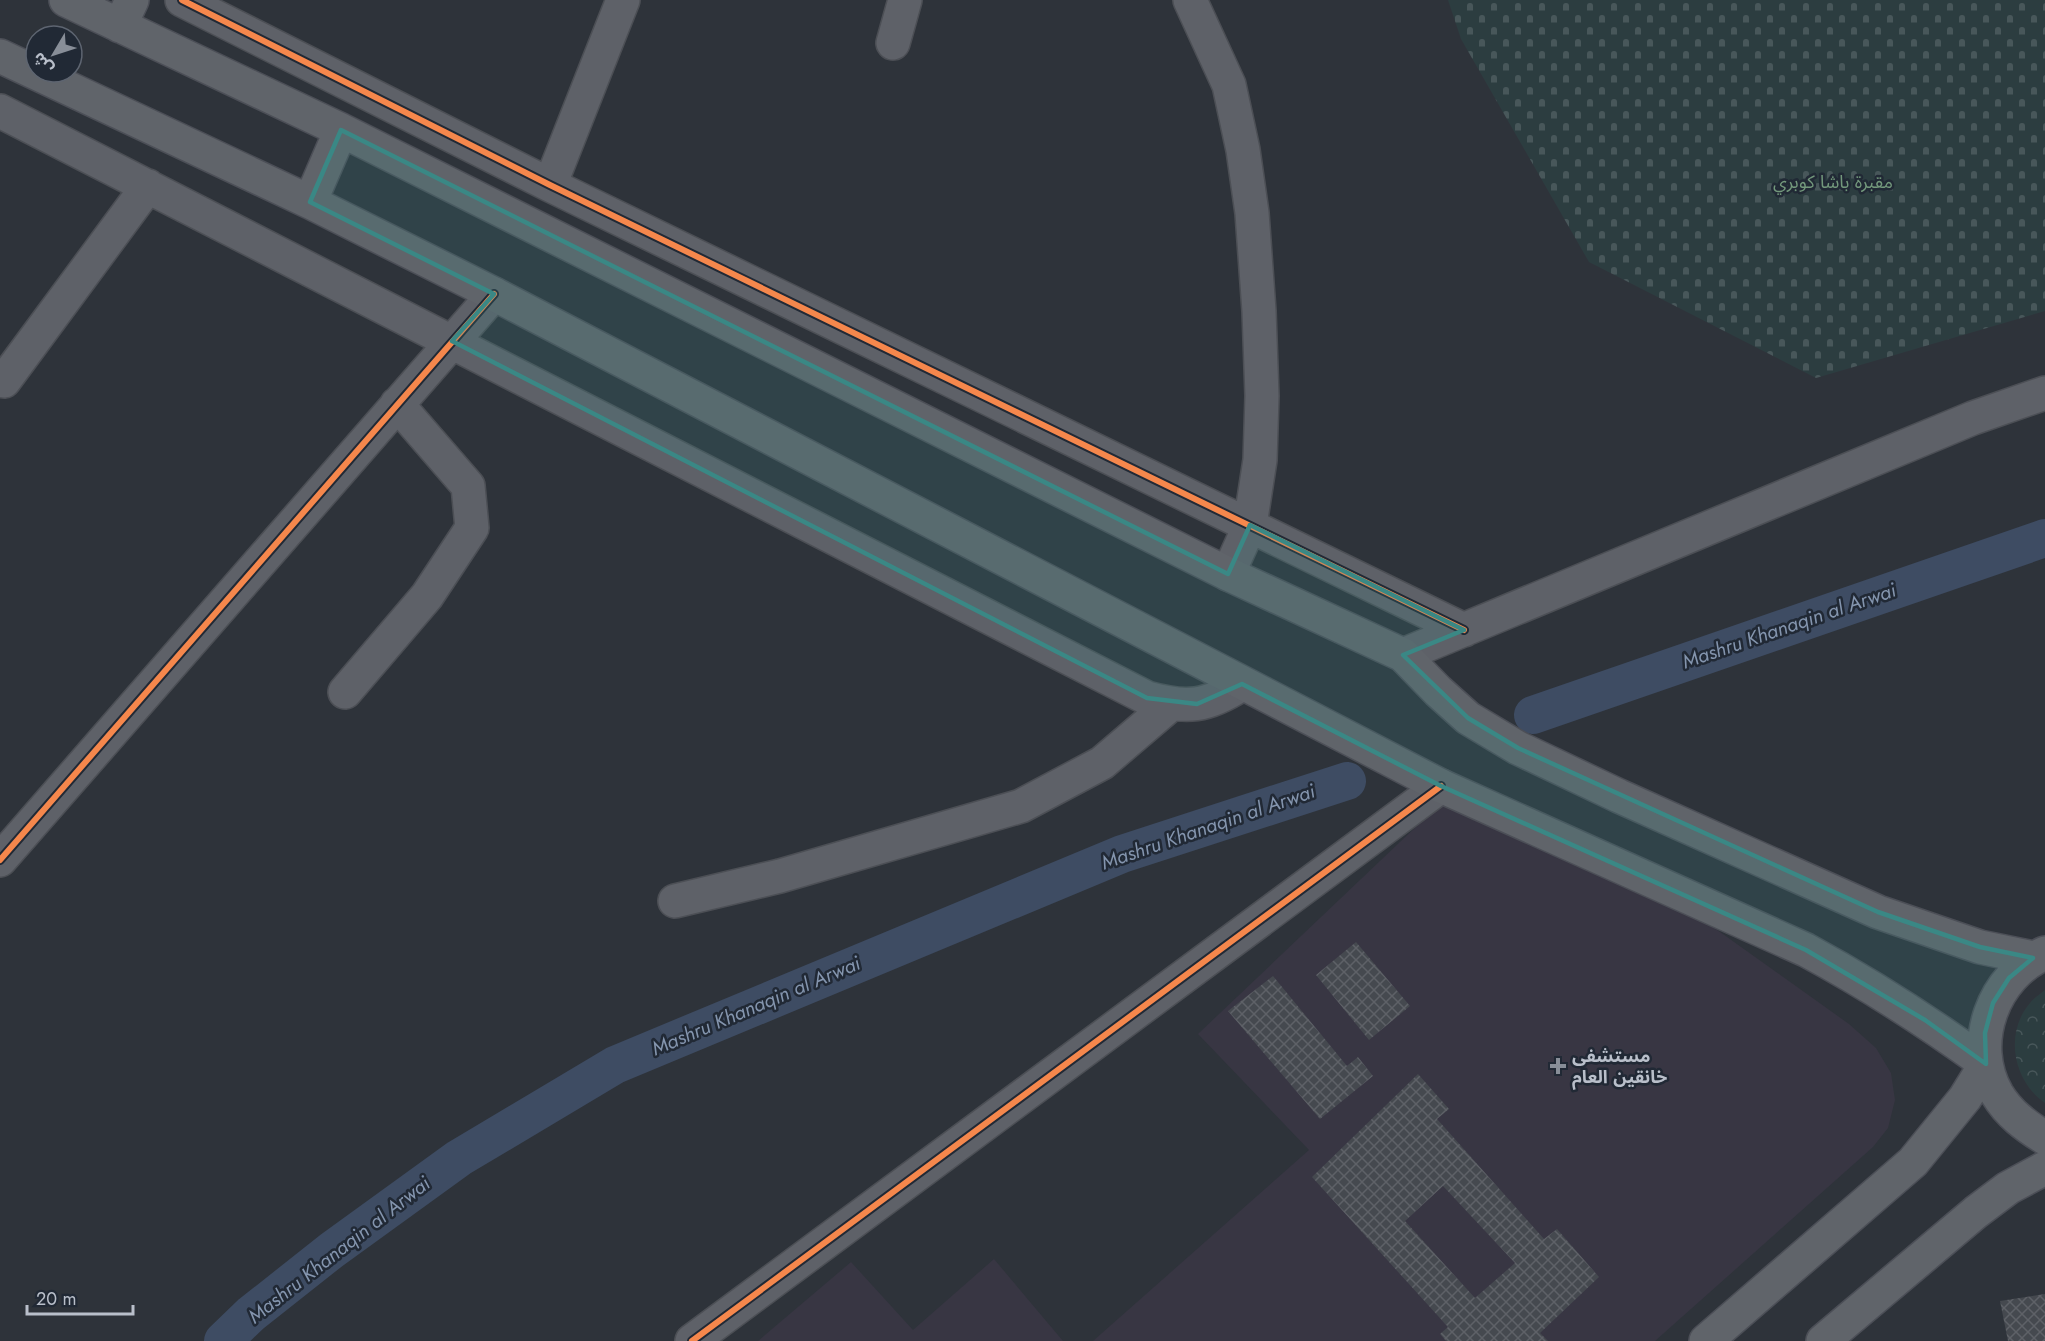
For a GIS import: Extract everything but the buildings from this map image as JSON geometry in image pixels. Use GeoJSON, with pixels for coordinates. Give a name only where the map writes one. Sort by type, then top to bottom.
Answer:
{"type":"FeatureCollection","features":[{"type":"Feature","properties":{"kind":"main road"},"geometry":{"type":"LineString","coordinates":[[66,0],[126,13],[341,130],[1228,573],[1403,655],[1468,718],[1518,748],[1619,796],[1878,912],[1980,947],[2039,956]]}},
{"type":"Feature","properties":{"kind":"main road"},"geometry":{"type":"LineString","coordinates":[[0,56],[310,202],[494,294],[1441,786],[1806,950],[1860,979],[1925,1020],[1986,1064]]}},
{"type":"Feature","properties":{"kind":"main road"},"geometry":{"type":"LineString","coordinates":[[310,202],[341,130]]}},
{"type":"Feature","properties":{"kind":"main road"},"geometry":{"type":"LineString","coordinates":[[2039,956],[2009,978],[1993,1004],[1985,1033],[1986,1064],[1997,1094],[2017,1120],[2045,1138]]}},
{"type":"Feature","properties":{"kind":"main road"},"geometry":{"type":"LineString","coordinates":[[1706,1341],[1913,1162],[1965,1098],[1986,1064]]}},
{"type":"Feature","properties":{"kind":"main road"},"geometry":{"type":"LineString","coordinates":[[1823,1341],[1976,1212],[2008,1188],[2045,1168]]}},
{"type":"Feature","properties":{"kind":"street"},"geometry":{"type":"LineString","coordinates":[[182,0],[550,185],[1464,630]]}},
{"type":"Feature","properties":{"kind":"street"},"geometry":{"type":"LineString","coordinates":[[550,185],[623,0]]}},
{"type":"Feature","properties":{"kind":"street"},"geometry":{"type":"LineString","coordinates":[[893,43],[904,0]]}},
{"type":"Feature","properties":{"kind":"street"},"geometry":{"type":"LineString","coordinates":[[1190,0],[1229,85],[1243,150],[1252,213],[1259,311],[1262,396],[1260,460],[1250,525],[1228,573]]}},
{"type":"Feature","properties":{"kind":"street"},"geometry":{"type":"LineString","coordinates":[[0,111],[1147,698],[1171,704],[1197,704],[1221,697],[1242,684]]}},
{"type":"Feature","properties":{"kind":"street"},"geometry":{"type":"LineString","coordinates":[[4,381],[148,186]]}},
{"type":"Feature","properties":{"kind":"street"},"geometry":{"type":"LineString","coordinates":[[0,860],[494,294]]}},
{"type":"Feature","properties":{"kind":"street"},"geometry":{"type":"LineString","coordinates":[[1403,655],[1962,422],[2045,393]]}},
{"type":"Feature","properties":{"kind":"street"},"geometry":{"type":"LineString","coordinates":[[345,692],[427,596],[472,528],[468,486],[397,404]]}},
{"type":"Feature","properties":{"kind":"street"},"geometry":{"type":"LineString","coordinates":[[675,901],[780,876],[1021,806],[1102,763],[1171,704]]}},
{"type":"Feature","properties":{"kind":"street"},"geometry":{"type":"LineString","coordinates":[[692,1341],[1441,786]]}},
{"type":"Feature","properties":{"kind":"highlighted area"},"geometry":{"type":"Polygon","coordinates":[[[341,130],[1228,574],[1250,525],[1464,630],[1403,655],[1468,718],[1518,748],[1878,912],[1980,947],[2033,958],[2009,978],[1993,1003],[1985,1033],[1986,1064],[1925,1020],[1806,950],[1441,786],[1242,684],[1197,704],[1147,698],[452,341],[494,294],[310,202],[341,130]]]}},
{"type":"Feature","properties":{"kind":"shaded area","name":"مستشفى خانقين العام"},"geometry":{"type":"Polygon","coordinates":[[[1441,803],[1678,902],[1849,1024],[1876,1048],[1891,1073],[1895,1100],[1888,1128],[1873,1147],[1655,1341],[1093,1341],[1309,1150],[1198,1034],[1441,803]]]}},
{"type":"Feature","properties":{"kind":"shaded area"},"geometry":{"type":"Polygon","coordinates":[[[994,1259],[1063,1341],[758,1341],[851,1262],[913,1330],[994,1259]]]}},
{"type":"Feature","properties":{"kind":"green space","name":"مقبرة باشا كوبري"},"geometry":{"type":"Polygon","coordinates":[[[1448,0],[2045,0],[2045,311],[1816,378],[1589,262],[1461,39],[1448,0]]]}},
{"type":"Feature","properties":{"kind":"green space"},"geometry":{"type":"Polygon","coordinates":[[[2045,990],[2045,1103],[2034,1094],[2019,1070],[2015,1042],[2022,1015],[2032,1001],[2045,990]]]}},
{"type":"Feature","properties":{"kind":"waterway","name":"Mashru Khanaqin al Arwai"},"geometry":{"type":"LineString","coordinates":[[1533,715],[2045,538]]}},
{"type":"Feature","properties":{"kind":"waterway","name":"Mashru Khanaqin al Arwai"},"geometry":{"type":"LineString","coordinates":[[223,1341],[251,1314],[332,1250],[459,1158],[615,1065],[1122,854],[1347,781]]}},
{"type":"Feature","properties":{"kind":"cycle path"},"geometry":{"type":"LineString","coordinates":[[182,0],[550,185],[1464,630]]}},
{"type":"Feature","properties":{"kind":"cycle path"},"geometry":{"type":"LineString","coordinates":[[0,860],[494,294]]}},
{"type":"Feature","properties":{"kind":"cycle path"},"geometry":{"type":"LineString","coordinates":[[692,1341],[1441,786]]}},
{"type":"Feature","properties":{"kind":"place","name":"مستشفى خانقين العام"},"geometry":{"type":"Point","coordinates":[1558,1066]}}]}
